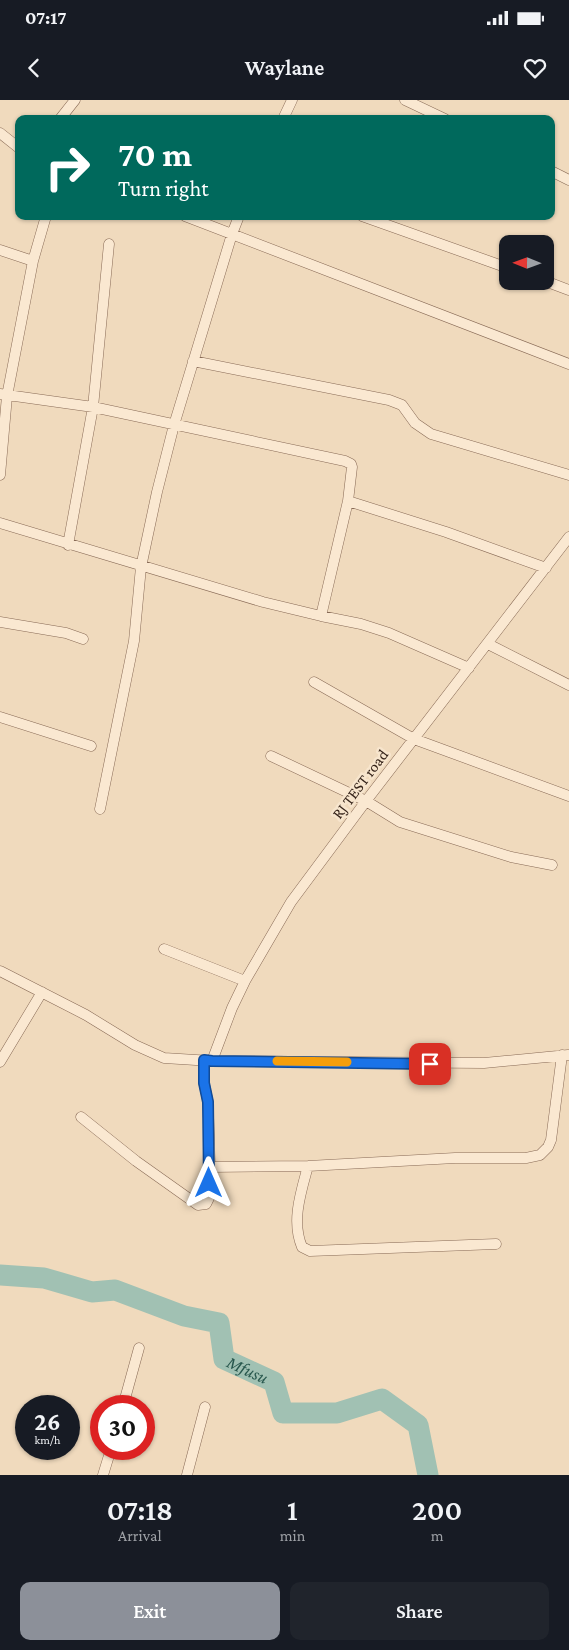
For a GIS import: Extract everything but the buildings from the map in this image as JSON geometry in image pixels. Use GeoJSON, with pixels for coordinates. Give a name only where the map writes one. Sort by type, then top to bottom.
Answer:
{"type":"FeatureCollection","features":[{"type":"Feature","properties":{"kind":"street"},"geometry":{"type":"LineString","coordinates":[[63,115],[75,100]]}},
{"type":"Feature","properties":{"kind":"street"},"geometry":{"type":"LineString","coordinates":[[285,115],[292,100]]}},
{"type":"Feature","properties":{"kind":"street"},"geometry":{"type":"LineString","coordinates":[[405,100],[437,115]]}},
{"type":"Feature","properties":{"kind":"street"},"geometry":{"type":"LineString","coordinates":[[0,133],[15,145]]}},
{"type":"Feature","properties":{"kind":"street"},"geometry":{"type":"LineString","coordinates":[[555,173],[569,180]]}},
{"type":"Feature","properties":{"kind":"street"},"geometry":{"type":"LineString","coordinates":[[0,475],[3,395],[45,220]]}},
{"type":"Feature","properties":{"kind":"street"},"geometry":{"type":"LineString","coordinates":[[195,220],[569,364]]}},
{"type":"Feature","properties":{"kind":"street"},"geometry":{"type":"LineString","coordinates":[[100,808],[134,641],[141,567],[157,492],[192,361],[237,220]]}},
{"type":"Feature","properties":{"kind":"street"},"geometry":{"type":"LineString","coordinates":[[373,220],[499,265]]}},
{"type":"Feature","properties":{"kind":"street"},"geometry":{"type":"LineString","coordinates":[[68,545],[93,408],[109,244]]}},
{"type":"Feature","properties":{"kind":"street"},"geometry":{"type":"LineString","coordinates":[[0,250],[34,261]]}},
{"type":"Feature","properties":{"kind":"street"},"geometry":{"type":"LineString","coordinates":[[554,284],[569,290]]}},
{"type":"Feature","properties":{"kind":"street"},"geometry":{"type":"LineString","coordinates":[[192,361],[389,400],[402,405],[415,423],[432,434],[569,475]]}},
{"type":"Feature","properties":{"kind":"street"},"geometry":{"type":"LineString","coordinates":[[3,395],[93,408],[345,461],[351,464],[348,501],[321,616]]}},
{"type":"Feature","properties":{"kind":"street"},"geometry":{"type":"LineString","coordinates":[[348,501],[446,532],[546,568]]}},
{"type":"Feature","properties":{"kind":"street"},"geometry":{"type":"LineString","coordinates":[[0,523],[141,567],[263,602],[361,624],[390,633],[469,668]]}},
{"type":"Feature","properties":{"kind":"street","name":"RJ TEST road"},"geometry":{"type":"LineString","coordinates":[[208,1060],[245,981],[291,902],[366,801],[569,537]]}},
{"type":"Feature","properties":{"kind":"street"},"geometry":{"type":"LineString","coordinates":[[0,622],[66,633],[83,638]]}},
{"type":"Feature","properties":{"kind":"street"},"geometry":{"type":"LineString","coordinates":[[488,644],[569,685]]}},
{"type":"Feature","properties":{"kind":"street"},"geometry":{"type":"LineString","coordinates":[[314,682],[414,739],[569,796]]}},
{"type":"Feature","properties":{"kind":"street"},"geometry":{"type":"LineString","coordinates":[[0,717],[91,746]]}},
{"type":"Feature","properties":{"kind":"street"},"geometry":{"type":"LineString","coordinates":[[271,756],[366,801],[400,822],[511,857],[552,865]]}},
{"type":"Feature","properties":{"kind":"street"},"geometry":{"type":"LineString","coordinates":[[164,949],[245,981]]}},
{"type":"Feature","properties":{"kind":"street"},"geometry":{"type":"LineString","coordinates":[[0,971],[86,1015],[135,1045],[164,1058],[475,1064],[566,1055],[551,1140],[548,1148],[540,1155],[526,1158],[455,1158],[308,1166],[210,1167]]}},
{"type":"Feature","properties":{"kind":"street"},"geometry":{"type":"LineString","coordinates":[[0,1062],[42,992]]}},
{"type":"Feature","properties":{"kind":"street"},"geometry":{"type":"LineString","coordinates":[[81,1117],[136,1161],[198,1205],[206,1204],[209,1198],[210,1167],[208,1102],[204,1083],[208,1060]]}},
{"type":"Feature","properties":{"kind":"street"},"geometry":{"type":"LineString","coordinates":[[308,1166],[298,1202],[298,1239],[302,1247],[310,1251],[496,1244]]}},
{"type":"Feature","properties":{"kind":"street"},"geometry":{"type":"LineString","coordinates":[[126,1395],[139,1348]]}},
{"type":"Feature","properties":{"kind":"street"},"geometry":{"type":"LineString","coordinates":[[187,1475],[205,1407]]}},
{"type":"Feature","properties":{"kind":"street"},"geometry":{"type":"LineString","coordinates":[[103,1475],[107,1460]]}},
{"type":"Feature","properties":{"kind":"waterway","name":"Mfusu"},"geometry":{"type":"LineString","coordinates":[[0,1275],[44,1278],[92,1292],[115,1290],[184,1316],[219,1323],[224,1359],[274,1382],[283,1413],[337,1413],[382,1399],[418,1425],[428,1475]]}},
{"type":"Feature","properties":{"kind":"slow traffic"},"geometry":{"type":"LineString","coordinates":[[277,1061],[347,1062]]}},
{"type":"Feature","properties":{"kind":"route"},"geometry":{"type":"LineString","coordinates":[[209,1183],[208,1102],[204,1083],[204,1060],[430,1064]]}}]}
